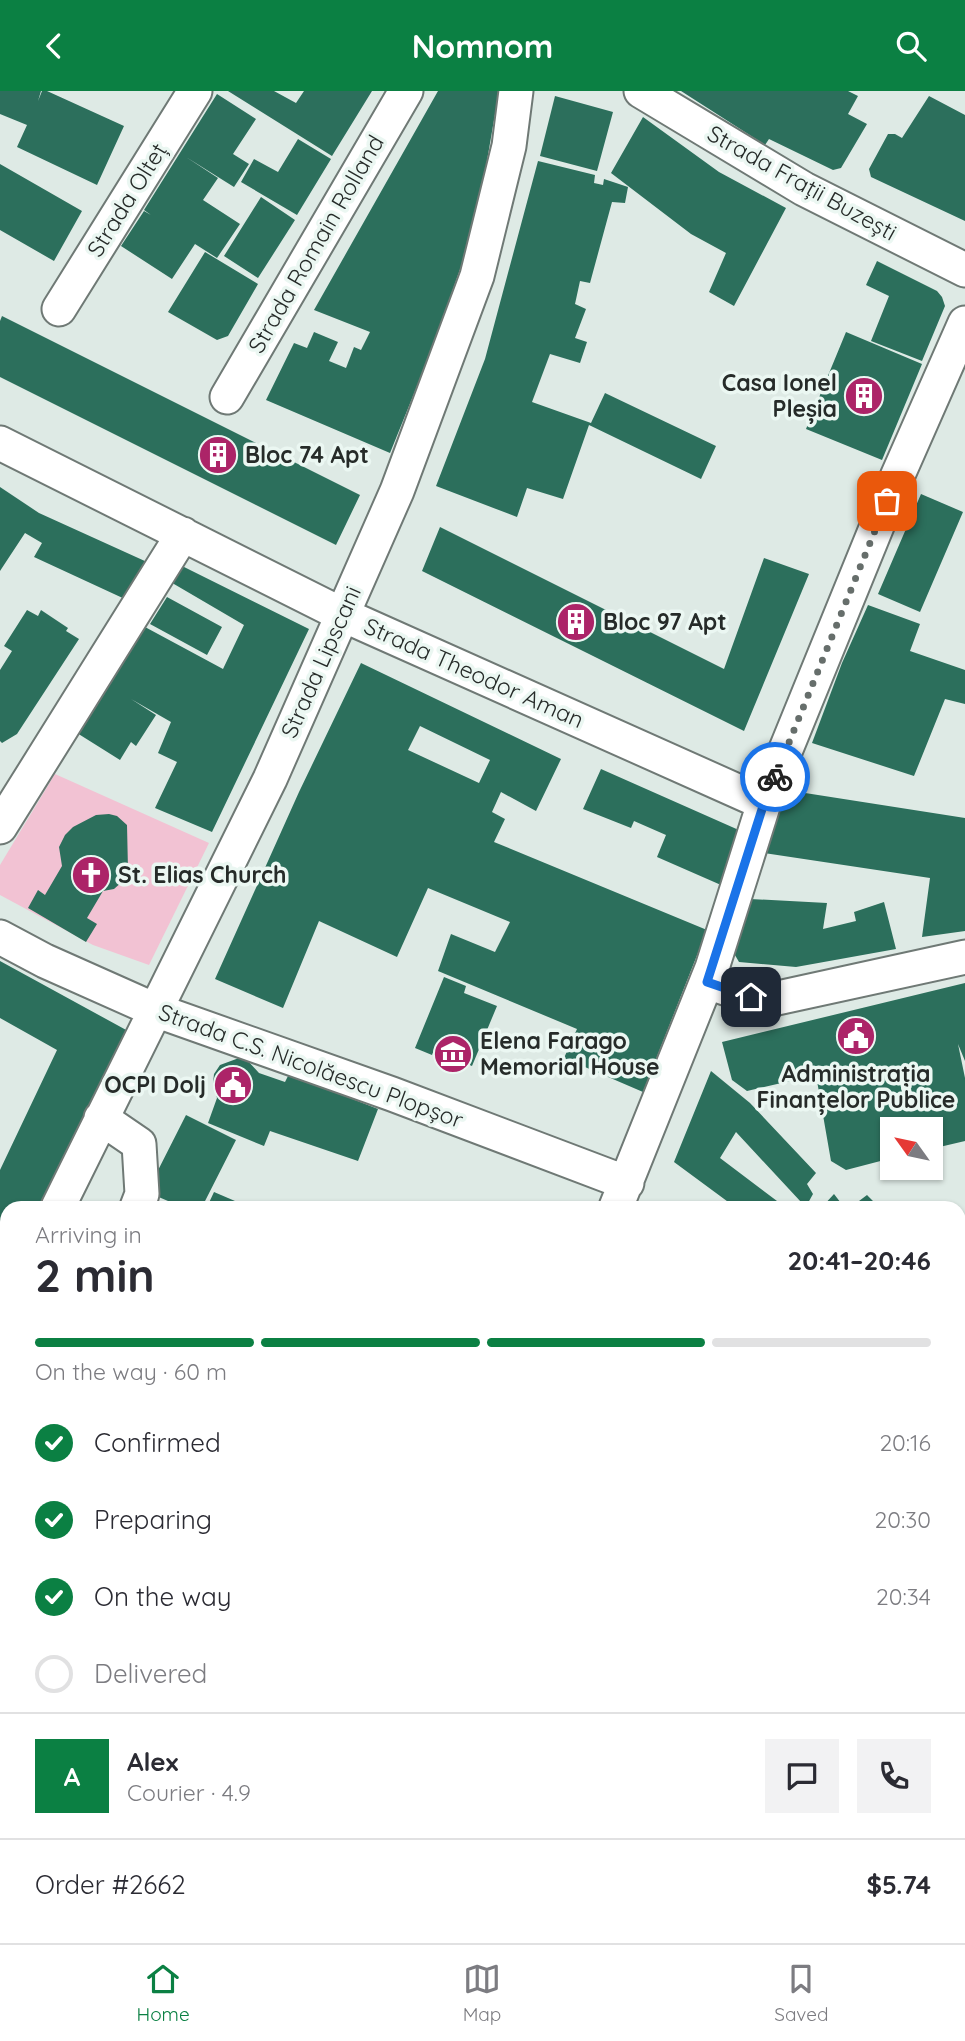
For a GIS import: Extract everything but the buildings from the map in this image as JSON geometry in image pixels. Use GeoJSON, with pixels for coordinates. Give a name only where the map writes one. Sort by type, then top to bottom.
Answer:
{"type":"FeatureCollection","features":[{"type":"Feature","properties":{"kind":"street","name":"Strada Olteț"},"geometry":{"type":"LineString","coordinates":[[59,309],[195,91]]}},
{"type":"Feature","properties":{"kind":"street","name":"Strada Romain Rolland"},"geometry":{"type":"LineString","coordinates":[[227,397],[406,91]]}},
{"type":"Feature","properties":{"kind":"street","name":"Strada Lipscani"},"geometry":{"type":"LineString","coordinates":[[61,1201],[270,779],[397,491],[477,276],[509,146],[516,91]]}},
{"type":"Feature","properties":{"kind":"street","name":"Strada Frații Buzești"},"geometry":{"type":"LineString","coordinates":[[641,91],[804,188],[965,270]]}},
{"type":"Feature","properties":{"kind":"street"},"geometry":{"type":"LineString","coordinates":[[622,1195],[707,982],[764,803],[897,477],[965,323]]}},
{"type":"Feature","properties":{"kind":"street","name":"Strada Theodor Aman"},"geometry":{"type":"LineString","coordinates":[[0,443],[341,614],[764,803]]}},
{"type":"Feature","properties":{"kind":"street"},"geometry":{"type":"LineString","coordinates":[[0,827],[183,534]]}},
{"type":"Feature","properties":{"kind":"street","name":"Strada C.S. Nicolăescu Plopșor"},"geometry":{"type":"LineString","coordinates":[[0,937],[45,961],[155,1010],[392,1094],[622,1195]]}},
{"type":"Feature","properties":{"kind":"street"},"geometry":{"type":"LineString","coordinates":[[707,982],[751,997],[773,999],[965,957]]}},
{"type":"Feature","properties":{"kind":"street"},"geometry":{"type":"LineString","coordinates":[[101,1118],[139,1145],[142,1194],[139,1201]]}},
{"type":"Feature","properties":{"kind":"shaded area"},"geometry":{"type":"Polygon","coordinates":[[[55,774],[209,843],[149,965],[93,945],[0,895],[0,865],[55,774]]]}},
{"type":"Feature","properties":{"kind":"way so far"},"geometry":{"type":"LineString","coordinates":[[775,777],[887,501]]}},
{"type":"Feature","properties":{"kind":"place","name":"Casa Ionel Pleșia"},"geometry":{"type":"Point","coordinates":[864,396]}},
{"type":"Feature","properties":{"kind":"place","name":"Bloc 74 Apt"},"geometry":{"type":"Point","coordinates":[218,455]}},
{"type":"Feature","properties":{"kind":"place","name":"Bloc 97 Apt"},"geometry":{"type":"Point","coordinates":[576,622]}},
{"type":"Feature","properties":{"kind":"place","name":"St. Elias Church"},"geometry":{"type":"Point","coordinates":[91,875]}},
{"type":"Feature","properties":{"kind":"place","name":"Administrația Finanțelor Publice"},"geometry":{"type":"Point","coordinates":[856,1036]}},
{"type":"Feature","properties":{"kind":"place","name":"Elena Farago Memorial House"},"geometry":{"type":"Point","coordinates":[453,1054]}},
{"type":"Feature","properties":{"kind":"place","name":"OCPI Dolj"},"geometry":{"type":"Point","coordinates":[233,1085]}},
{"type":"Feature","properties":{"kind":"route"},"geometry":{"type":"LineString","coordinates":[[751,997],[707,982],[764,803],[775,777]]}}]}
